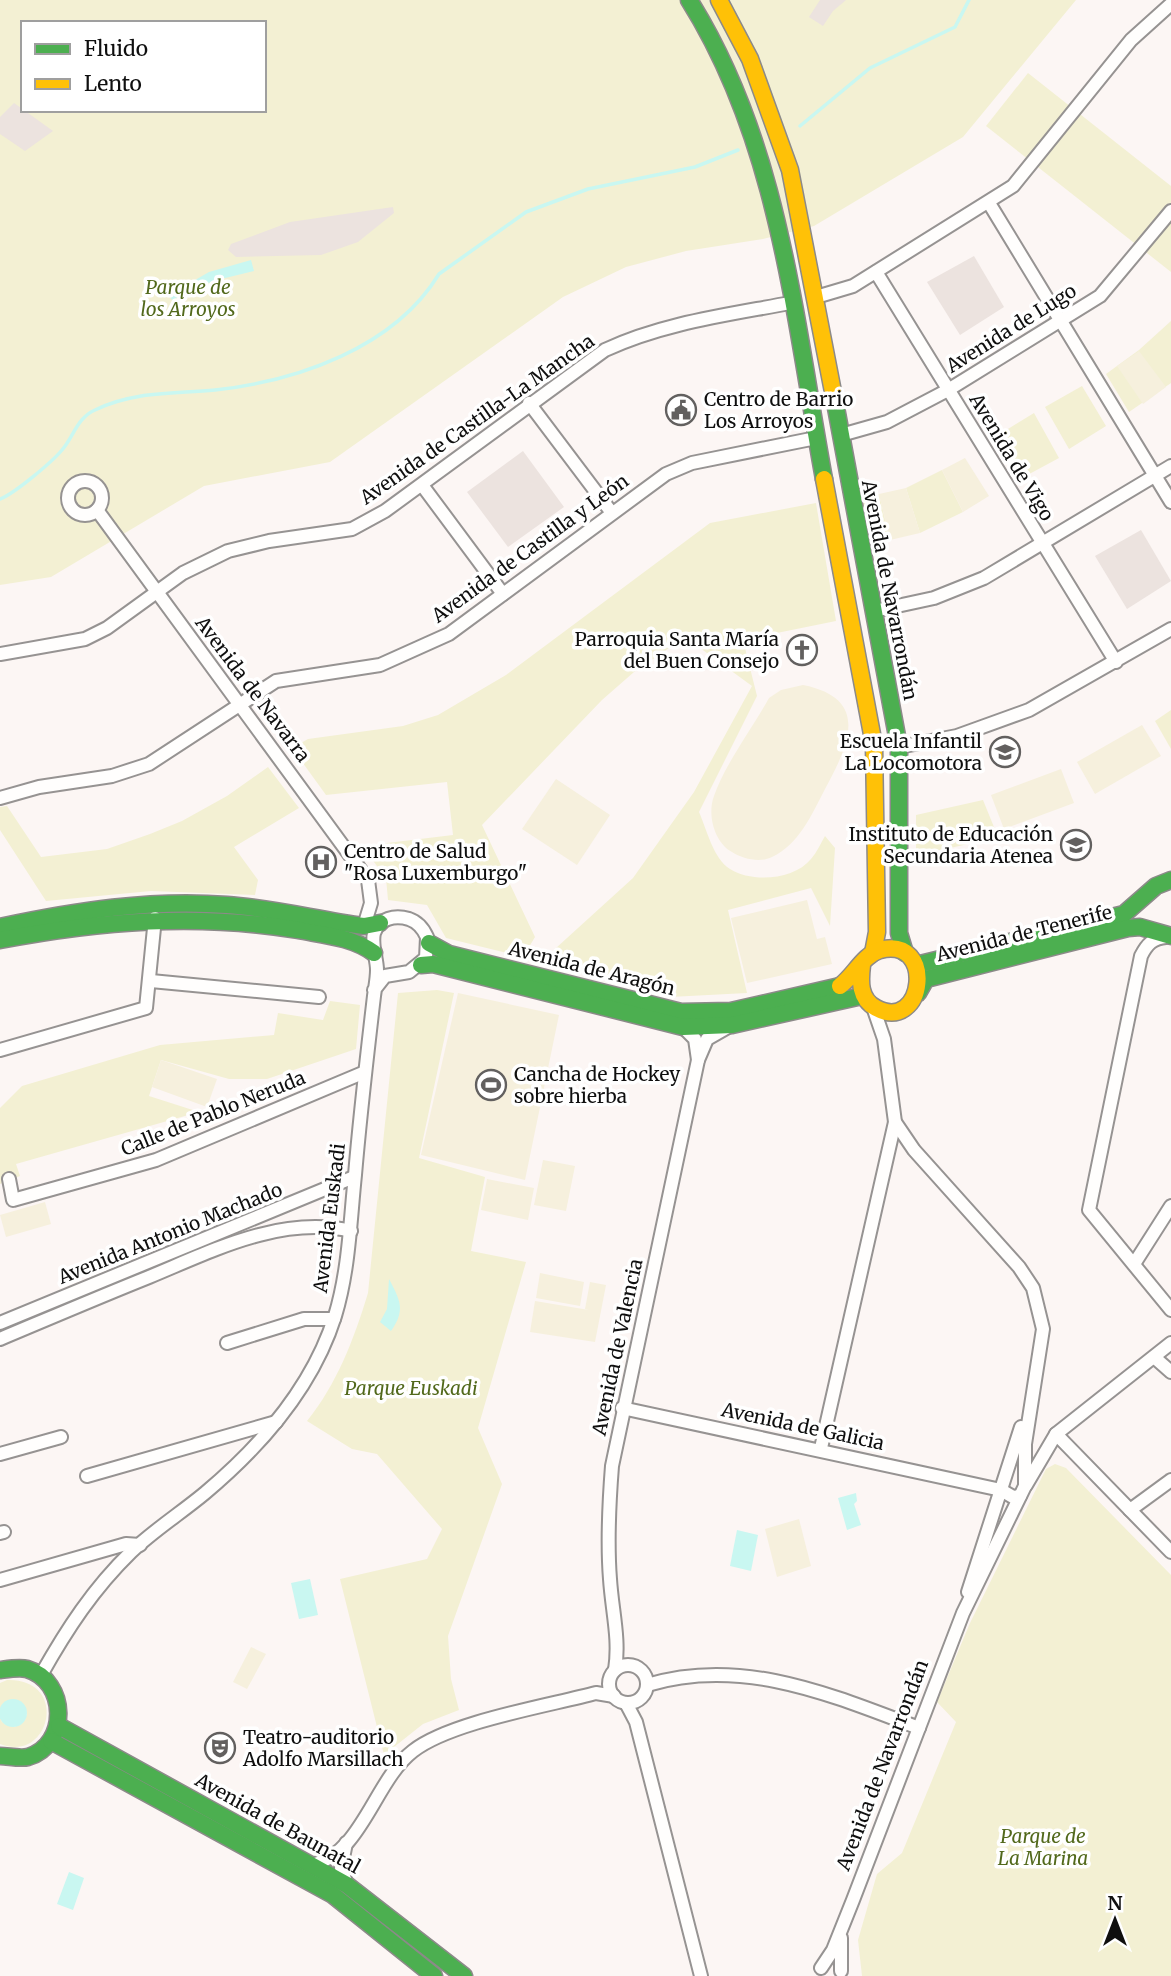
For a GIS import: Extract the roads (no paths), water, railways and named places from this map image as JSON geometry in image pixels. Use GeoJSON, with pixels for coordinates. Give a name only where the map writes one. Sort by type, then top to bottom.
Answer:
{"type":"FeatureCollection","features":[{"type":"Feature","properties":{"kind":"main road"},"geometry":{"type":"LineString","coordinates":[[689,0],[714,44],[749,120],[767,178],[851,616],[874,751],[877,932],[858,980],[868,1002],[889,1012],[911,1002],[920,980],[911,959],[889,949],[868,959]]}},
{"type":"Feature","properties":{"kind":"main road","name":"Avenida de Navarrondán"},"geometry":{"type":"LineString","coordinates":[[719,0],[750,59],[790,170],[816,297],[898,748],[899,933],[911,959]]}},
{"type":"Feature","properties":{"kind":"main road"},"geometry":{"type":"LineString","coordinates":[[790,303],[816,297]]}},
{"type":"Feature","properties":{"kind":"main road"},"geometry":{"type":"LineString","coordinates":[[816,438],[840,434]]}},
{"type":"Feature","properties":{"kind":"main road"},"geometry":{"type":"LineString","coordinates":[[851,616],[873,611]]}},
{"type":"Feature","properties":{"kind":"main road"},"geometry":{"type":"LineString","coordinates":[[874,751],[898,748]]}},
{"type":"Feature","properties":{"kind":"main road","name":"Avenida de Tenerife"},"geometry":{"type":"LineString","coordinates":[[911,959],[1124,914],[1142,901],[1153,885],[1171,880]]}},
{"type":"Feature","properties":{"kind":"main road"},"geometry":{"type":"LineString","coordinates":[[1142,901],[1142,917],[1150,930],[1170,936]]}},
{"type":"Feature","properties":{"kind":"main road"},"geometry":{"type":"LineString","coordinates":[[0,927],[68,911],[178,903],[261,908],[372,925]]}},
{"type":"Feature","properties":{"kind":"main road"},"geometry":{"type":"LineString","coordinates":[[0,940],[55,928],[155,918],[261,922],[363,944],[375,956]]}},
{"type":"Feature","properties":{"kind":"main road","name":"Avenida de Tenerife"},"geometry":{"type":"LineString","coordinates":[[911,1002],[926,979],[1128,929],[1139,927],[1150,930]]}},
{"type":"Feature","properties":{"kind":"main road","name":"Avenida de Aragón"},"geometry":{"type":"LineString","coordinates":[[429,943],[449,954],[681,1012],[731,1011],[837,988],[848,981],[868,959]]}},
{"type":"Feature","properties":{"kind":"main road","name":"Avenida de Aragón"},"geometry":{"type":"LineString","coordinates":[[421,965],[433,964],[683,1027],[732,1026],[868,1002]]}},
{"type":"Feature","properties":{"kind":"main road"},"geometry":{"type":"LineString","coordinates":[[0,1670],[26,1668],[41,1675],[58,1698],[59,1726],[51,1741],[40,1752],[26,1758],[0,1756]]}},
{"type":"Feature","properties":{"kind":"main road","name":"Avenida de Baunatal"},"geometry":{"type":"LineString","coordinates":[[59,1726],[347,1885],[464,1976]]}},
{"type":"Feature","properties":{"kind":"main road","name":"Avenida de Baunatal"},"geometry":{"type":"LineString","coordinates":[[51,1741],[333,1895],[434,1976]]}},
{"type":"Feature","properties":{"kind":"street"},"geometry":{"type":"LineString","coordinates":[[816,297],[838,292],[876,272],[1013,186],[1131,40],[1171,4]]}},
{"type":"Feature","properties":{"kind":"street"},"geometry":{"type":"LineString","coordinates":[[989,203],[1171,502]]}},
{"type":"Feature","properties":{"kind":"street","name":"Avenida de Lugo"},"geometry":{"type":"LineString","coordinates":[[840,434],[887,422],[948,390],[1100,296],[1171,211]]}},
{"type":"Feature","properties":{"kind":"street","name":"Avenida de Vigo"},"geometry":{"type":"LineString","coordinates":[[876,272],[1115,662]]}},
{"type":"Feature","properties":{"kind":"street","name":"Avenida de Castilla-La Mancha"},"geometry":{"type":"LineString","coordinates":[[0,654],[85,639],[159,593],[183,573],[228,551],[269,541],[352,529],[385,512],[529,403],[605,350],[631,338],[655,330],[790,303]]}},
{"type":"Feature","properties":{"kind":"street"},"geometry":{"type":"LineString","coordinates":[[529,403],[612,513]]}},
{"type":"Feature","properties":{"kind":"street","name":"Avenida de Castilla y León"},"geometry":{"type":"LineString","coordinates":[[0,799],[38,787],[112,776],[149,764],[276,681],[380,665],[419,649],[449,634],[666,474],[692,463],[816,438]]}},
{"type":"Feature","properties":{"kind":"street"},"geometry":{"type":"LineString","coordinates":[[873,611],[934,598],[985,578],[1171,466]]}},
{"type":"Feature","properties":{"kind":"street"},"geometry":{"type":"LineString","coordinates":[[422,485],[503,594]]}},
{"type":"Feature","properties":{"kind":"street","name":"Avenida de Navarra"},"geometry":{"type":"LineString","coordinates":[[97,510],[345,846],[368,880],[371,894]]}},
{"type":"Feature","properties":{"kind":"street"},"geometry":{"type":"LineString","coordinates":[[898,748],[957,736],[1029,710],[1171,629]]}},
{"type":"Feature","properties":{"kind":"street"},"geometry":{"type":"LineString","coordinates":[[371,894],[386,913],[417,923],[424,930],[429,943],[426,958],[421,965],[409,972],[386,976],[374,990]]}},
{"type":"Feature","properties":{"kind":"street"},"geometry":{"type":"LineString","coordinates":[[371,894],[375,956],[383,967],[399,973]]}},
{"type":"Feature","properties":{"kind":"street"},"geometry":{"type":"LineString","coordinates":[[372,925],[397,916]]}},
{"type":"Feature","properties":{"kind":"street"},"geometry":{"type":"LineString","coordinates":[[0,1050],[146,1008],[151,981],[155,918]]}},
{"type":"Feature","properties":{"kind":"street"},"geometry":{"type":"LineString","coordinates":[[1170,936],[1156,938],[1146,945],[1141,956],[1089,1210],[1171,1310]]}},
{"type":"Feature","properties":{"kind":"street","name":"Avenida Euskadi"},"geometry":{"type":"LineString","coordinates":[[41,1675],[70,1624],[96,1589],[140,1545],[208,1491],[276,1422],[296,1398],[315,1363],[334,1319],[342,1290],[351,1231],[375,956]]}},
{"type":"Feature","properties":{"kind":"street"},"geometry":{"type":"LineString","coordinates":[[151,981],[319,997]]}},
{"type":"Feature","properties":{"kind":"street","name":"Avenida de Navarrondán"},"geometry":{"type":"LineString","coordinates":[[816,1972],[841,1931],[963,1613],[1023,1487],[1025,1444],[1043,1329],[1033,1288],[1019,1267],[914,1150],[895,1122],[884,1039],[868,1002]]}},
{"type":"Feature","properties":{"kind":"street"},"geometry":{"type":"LineString","coordinates":[[884,1039],[891,1019],[911,1002]]}},
{"type":"Feature","properties":{"kind":"street"},"geometry":{"type":"LineString","coordinates":[[698,1060],[707,1039],[732,1026]]}},
{"type":"Feature","properties":{"kind":"street"},"geometry":{"type":"LineString","coordinates":[[683,1027],[695,1039],[698,1060]]}},
{"type":"Feature","properties":{"kind":"street","name":"Avenida de Valencia"},"geometry":{"type":"LineString","coordinates":[[612,1675],[619,1646],[611,1598],[607,1523],[612,1466],[622,1408],[698,1060]]}},
{"type":"Feature","properties":{"kind":"street","name":"Calle de Pablo Neruda"},"geometry":{"type":"LineString","coordinates":[[9,1180],[13,1200],[156,1160],[365,1072]]}},
{"type":"Feature","properties":{"kind":"street"},"geometry":{"type":"LineString","coordinates":[[821,1448],[895,1122]]}},
{"type":"Feature","properties":{"kind":"street","name":"Avenida Antonio Machado"},"geometry":{"type":"LineString","coordinates":[[0,1323],[354,1177]]}},
{"type":"Feature","properties":{"kind":"street"},"geometry":{"type":"LineString","coordinates":[[294,1203],[300,1216],[301,1227]]}},
{"type":"Feature","properties":{"kind":"street"},"geometry":{"type":"LineString","coordinates":[[1133,1264],[1171,1206]]}},
{"type":"Feature","properties":{"kind":"street","name":"Avenida Antonio Machado"},"geometry":{"type":"LineString","coordinates":[[0,1339],[244,1238],[301,1227],[334,1227],[351,1231]]}},
{"type":"Feature","properties":{"kind":"street"},"geometry":{"type":"LineString","coordinates":[[227,1343],[303,1319],[334,1319]]}},
{"type":"Feature","properties":{"kind":"street"},"geometry":{"type":"LineString","coordinates":[[975,1484],[992,1483],[1013,1471],[1023,1487],[1056,1434],[1171,1343]]}},
{"type":"Feature","properties":{"kind":"street"},"geometry":{"type":"LineString","coordinates":[[1154,1357],[1171,1372]]}},
{"type":"Feature","properties":{"kind":"street","name":"Avenida de Navarrondán"},"geometry":{"type":"LineString","coordinates":[[963,1613],[973,1568],[1037,1376]]}},
{"type":"Feature","properties":{"kind":"street","name":"Avenida de Galicia"},"geometry":{"type":"LineString","coordinates":[[622,1408],[821,1448],[1001,1490],[1013,1497],[1023,1487]]}},
{"type":"Feature","properties":{"kind":"street"},"geometry":{"type":"LineString","coordinates":[[87,1476],[276,1422]]}},
{"type":"Feature","properties":{"kind":"street"},"geometry":{"type":"LineString","coordinates":[[1056,1434],[1171,1552]]}},
{"type":"Feature","properties":{"kind":"street"},"geometry":{"type":"LineString","coordinates":[[0,1454],[61,1437]]}},
{"type":"Feature","properties":{"kind":"street"},"geometry":{"type":"LineString","coordinates":[[1130,1510],[1171,1480]]}},
{"type":"Feature","properties":{"kind":"street"},"geometry":{"type":"LineString","coordinates":[[0,1580],[125,1545],[140,1545]]}},
{"type":"Feature","properties":{"kind":"street","name":"Avenida de Valencia"},"geometry":{"type":"LineString","coordinates":[[619,1646],[641,1675]]}},
{"type":"Feature","properties":{"kind":"street"},"geometry":{"type":"LineString","coordinates":[[596,1693],[612,1675],[671,1678],[754,1675],[829,1694],[919,1728]]}},
{"type":"Feature","properties":{"kind":"street"},"geometry":{"type":"LineString","coordinates":[[612,1675],[614,1696]]}},
{"type":"Feature","properties":{"kind":"street"},"geometry":{"type":"LineString","coordinates":[[636,1722],[641,1675]]}},
{"type":"Feature","properties":{"kind":"street"},"geometry":{"type":"LineString","coordinates":[[312,1865],[328,1861],[346,1843],[377,1795],[411,1752],[439,1735],[596,1693],[614,1696],[626,1703],[636,1722],[701,1976]]}},
{"type":"Feature","properties":{"kind":"street"},"geometry":{"type":"LineString","coordinates":[[626,1703],[640,1698]]}},
{"type":"Feature","properties":{"kind":"street"},"geometry":{"type":"LineString","coordinates":[[346,1843],[341,1868],[347,1885]]}},
{"type":"Feature","properties":{"kind":"street","name":"Avenida de Navarrondán"},"geometry":{"type":"LineString","coordinates":[[841,1931],[842,1974]]}},
{"type":"Feature","properties":{"kind":"street"},"geometry":{"type":"LineString","coordinates":[[816,1972],[829,1967],[842,1974]]}},
{"type":"Feature","properties":{"kind":"water"},"geometry":{"type":"Polygon","coordinates":[[[251,260],[254,271],[213,281],[172,300],[169,295],[209,272],[251,260]]]}},
{"type":"Feature","properties":{"kind":"water"},"geometry":{"type":"Polygon","coordinates":[[[389,1279],[400,1305],[399,1317],[391,1331],[380,1322],[387,1309],[389,1279]]]}},
{"type":"Feature","properties":{"kind":"water"},"geometry":{"type":"Polygon","coordinates":[[[856,1493],[857,1501],[854,1504],[861,1525],[847,1530],[838,1498],[856,1493]]]}},
{"type":"Feature","properties":{"kind":"water"},"geometry":{"type":"Polygon","coordinates":[[[737,1530],[758,1535],[751,1571],[730,1566],[737,1530]]]}},
{"type":"Feature","properties":{"kind":"water"},"geometry":{"type":"Polygon","coordinates":[[[310,1579],[318,1615],[299,1619],[291,1583],[310,1579]]]}},
{"type":"Feature","properties":{"kind":"water"},"geometry":{"type":"Polygon","coordinates":[[[13,1699],[23,1703],[27,1713],[23,1723],[13,1727],[3,1723],[-1,1713],[3,1703],[13,1699]]]}},
{"type":"Feature","properties":{"kind":"water"},"geometry":{"type":"Polygon","coordinates":[[[69,1872],[84,1878],[73,1910],[57,1904],[69,1872]]]}},
{"type":"Feature","properties":{"kind":"waterway"},"geometry":{"type":"LineString","coordinates":[[800,126],[870,68],[955,27],[969,0]]}},
{"type":"Feature","properties":{"kind":"waterway"},"geometry":{"type":"LineString","coordinates":[[0,499],[50,462],[62,450],[80,422],[95,410],[139,396],[215,390],[310,369],[370,341],[397,322],[420,300],[439,274],[526,212],[588,189],[695,167],[738,150]]}},
{"type":"Feature","properties":{"kind":"place","name":"Centro de Barrio Los Arroyos"},"geometry":{"type":"Point","coordinates":[681,410]}},
{"type":"Feature","properties":{"kind":"place","name":"Parroquia Santa María del Buen Consejo"},"geometry":{"type":"Point","coordinates":[802,650]}},
{"type":"Feature","properties":{"kind":"place","name":"Escuela Infantil La Locomotora"},"geometry":{"type":"Point","coordinates":[1005,752]}},
{"type":"Feature","properties":{"kind":"place","name":"Instituto de Educación Secundaria Atenea"},"geometry":{"type":"Point","coordinates":[1076,845]}},
{"type":"Feature","properties":{"kind":"place","name":"Centro de Salud \"Rosa Luxemburgo\""},"geometry":{"type":"Point","coordinates":[321,862]}},
{"type":"Feature","properties":{"kind":"place","name":"Cancha de Hockey sobre hierba"},"geometry":{"type":"Point","coordinates":[491,1085]}},
{"type":"Feature","properties":{"kind":"place","name":"Teatro-auditorio Adolfo Marsillach"},"geometry":{"type":"Point","coordinates":[220,1748]}},
{"type":"Feature","properties":{"kind":"park label","name":"Parque de los Arroyos"},"geometry":{"type":"Point","coordinates":[188,298]}},
{"type":"Feature","properties":{"kind":"park label","name":"Parque Euskadi"},"geometry":{"type":"Point","coordinates":[411,1388]}},
{"type":"Feature","properties":{"kind":"park label","name":"Parque de La Marina"},"geometry":{"type":"Point","coordinates":[1043,1847]}}]}
